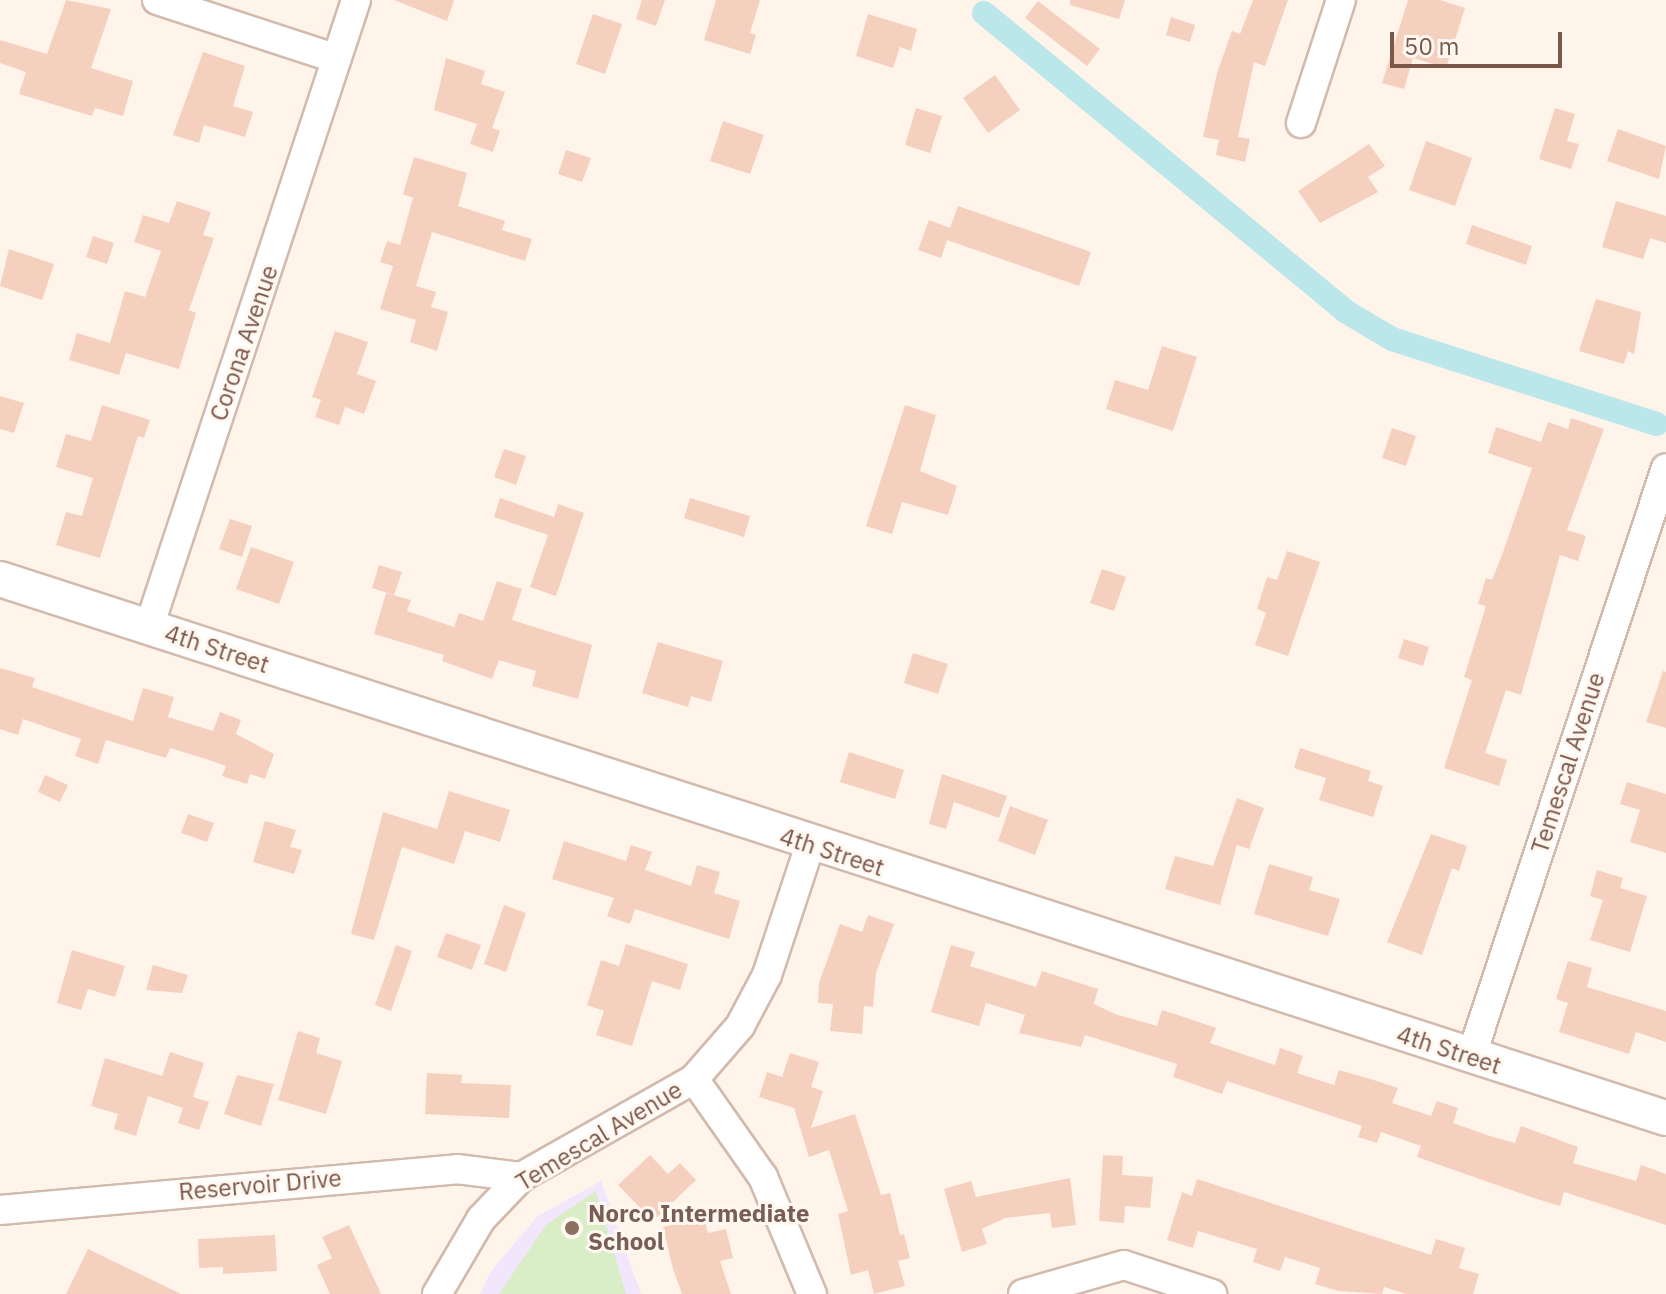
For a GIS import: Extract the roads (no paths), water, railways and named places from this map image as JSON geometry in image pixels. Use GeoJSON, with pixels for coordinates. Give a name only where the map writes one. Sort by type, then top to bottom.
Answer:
{"type":"FeatureCollection","features":[{"type":"Feature","properties":{"kind":"street"},"geometry":{"type":"LineString","coordinates":[[157,0],[337,59]]}},
{"type":"Feature","properties":{"kind":"street","name":"Corona Avenue"},"geometry":{"type":"LineString","coordinates":[[149,627],[356,0]]}},
{"type":"Feature","properties":{"kind":"street"},"geometry":{"type":"LineString","coordinates":[[1301,123],[1341,0]]}},
{"type":"Feature","properties":{"kind":"street","name":"Temescal Avenue"},"geometry":{"type":"LineString","coordinates":[[1471,1057],[1666,468]]}},
{"type":"Feature","properties":{"kind":"street","name":"4th Street"},"geometry":{"type":"LineString","coordinates":[[0,579],[810,845],[1666,1118]]}},
{"type":"Feature","properties":{"kind":"street","name":"Temescal Avenue"},"geometry":{"type":"LineString","coordinates":[[437,1294],[481,1219],[521,1177],[694,1079],[740,1026],[767,975],[810,845]]}},
{"type":"Feature","properties":{"kind":"street"},"geometry":{"type":"LineString","coordinates":[[694,1079],[763,1177],[812,1294]]}},
{"type":"Feature","properties":{"kind":"street","name":"Reservoir Drive"},"geometry":{"type":"LineString","coordinates":[[0,1210],[457,1169],[521,1177]]}},
{"type":"Feature","properties":{"kind":"street"},"geometry":{"type":"LineString","coordinates":[[1023,1294],[1124,1265],[1212,1294]]}},
{"type":"Feature","properties":{"kind":"waterway"},"geometry":{"type":"LineString","coordinates":[[984,13],[1345,311],[1392,339],[1657,424]]}},
{"type":"Feature","properties":{"kind":"place","name":"Norco Intermediate School"},"geometry":{"type":"Point","coordinates":[572,1228]}}]}
